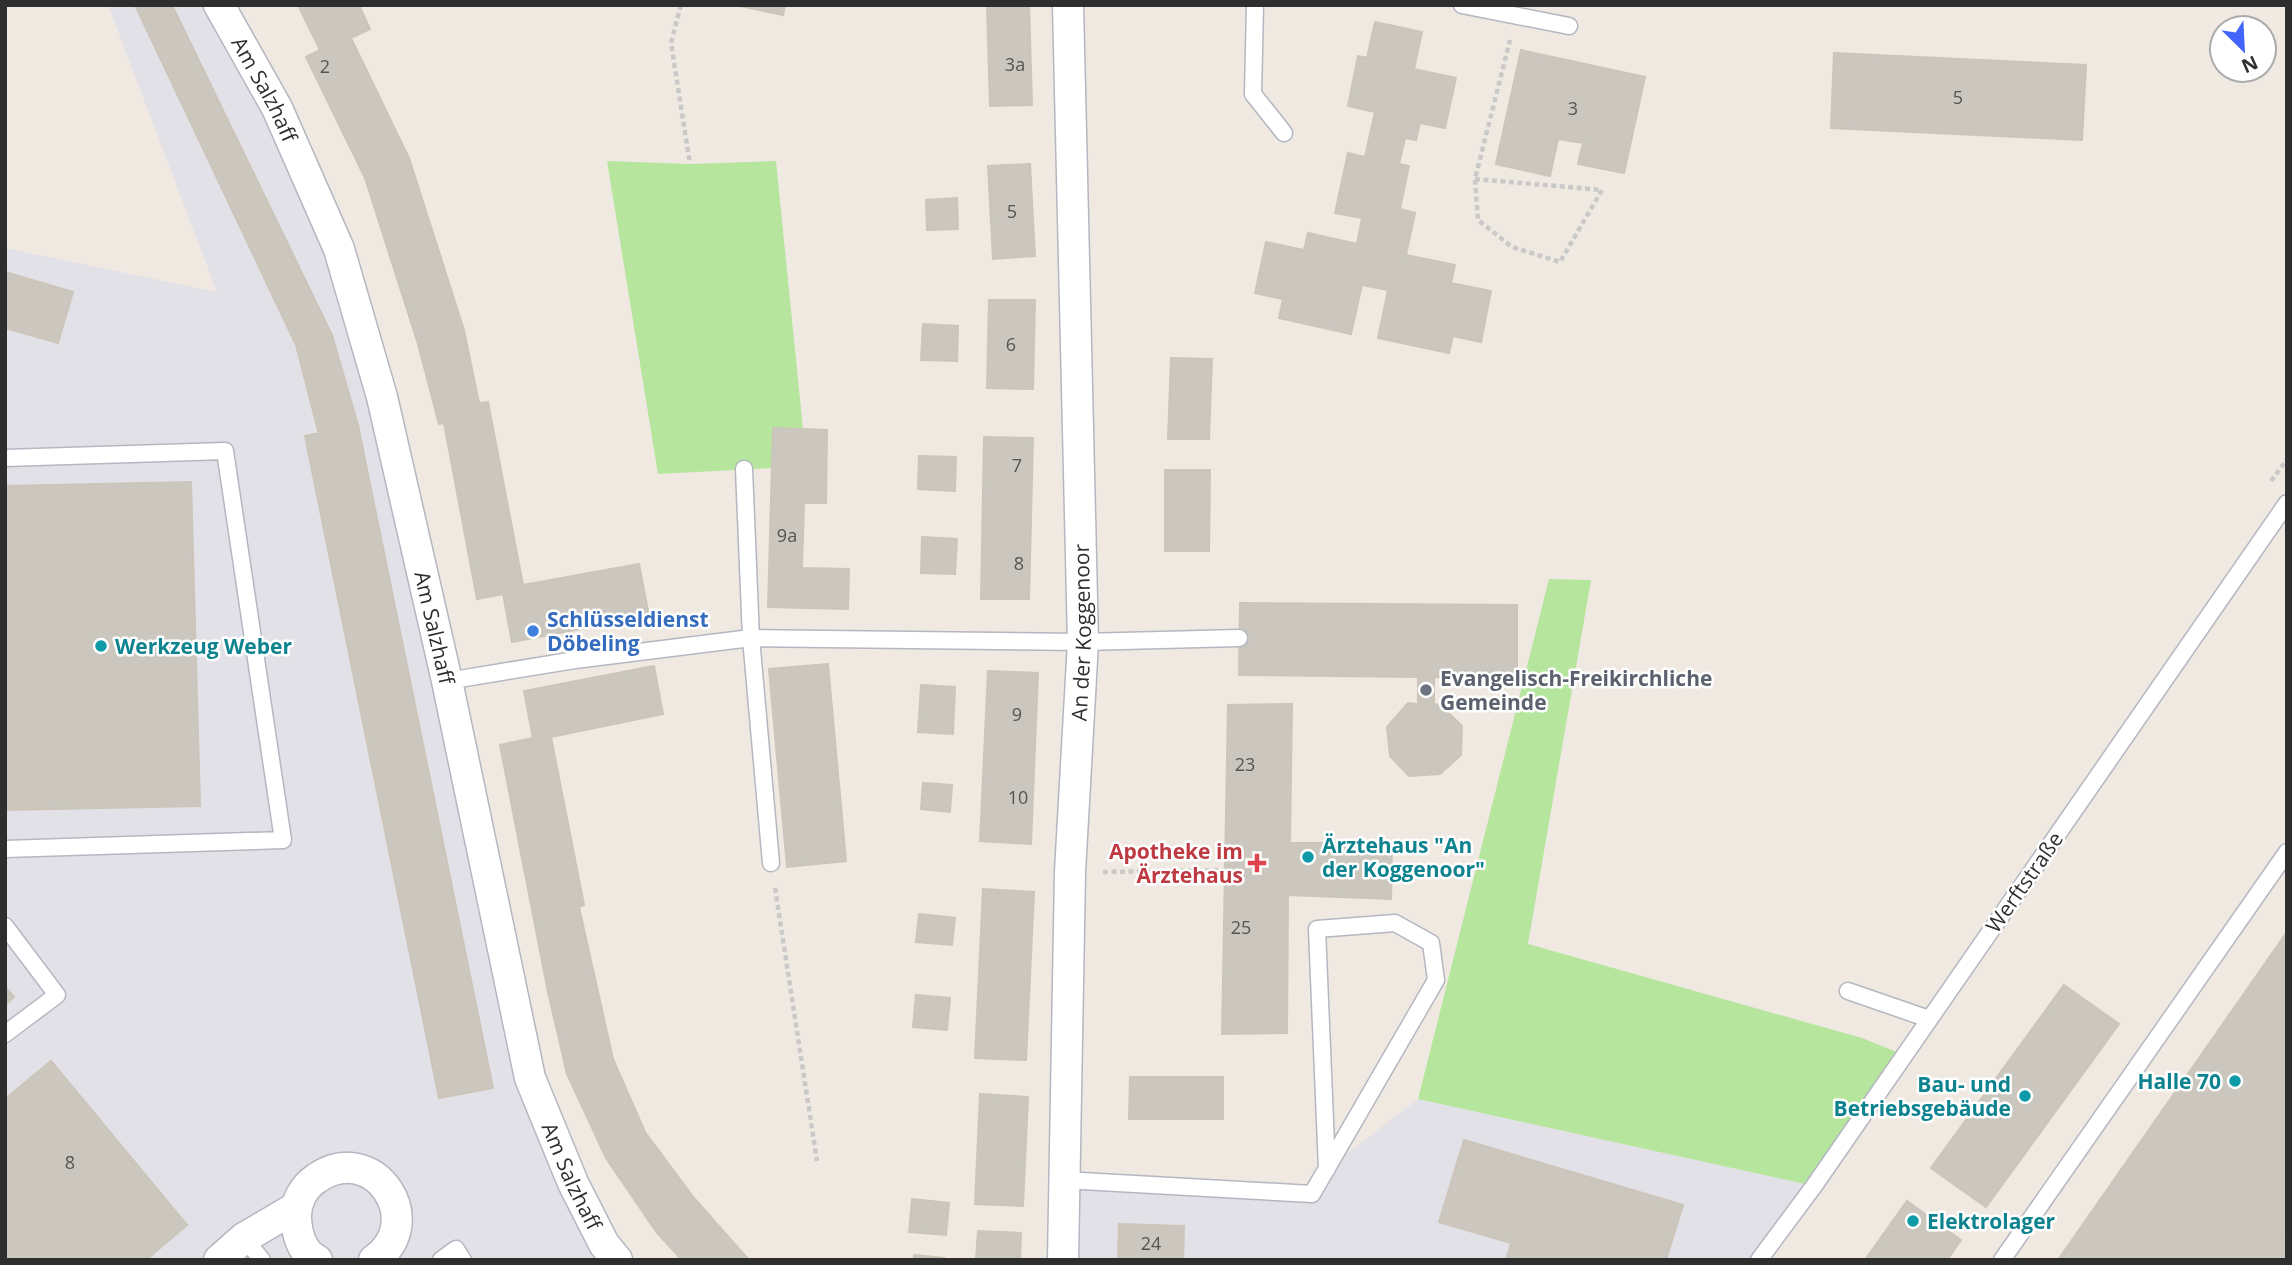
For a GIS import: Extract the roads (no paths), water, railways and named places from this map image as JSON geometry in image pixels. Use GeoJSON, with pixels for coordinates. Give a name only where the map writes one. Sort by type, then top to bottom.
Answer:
{"type":"FeatureCollection","features":[{"type":"Feature","properties":{"kind":"street","name":"Am Salzhaff"},"geometry":{"type":"LineString","coordinates":[[219,5],[277,108],[339,249],[382,397],[447,681],[530,1078],[573,1184],[604,1244],[617,1260]]}},
{"type":"Feature","properties":{"kind":"street","name":"An der Koggenoor"},"geometry":{"type":"LineString","coordinates":[[1063,1260],[1070,872],[1083,642],[1068,5]]}},
{"type":"Feature","properties":{"kind":"street"},"geometry":{"type":"LineString","coordinates":[[219,1260],[253,1249],[295,1208],[307,1185],[329,1170],[356,1167],[380,1180],[395,1202],[397,1228],[385,1252],[374,1260]]}},
{"type":"Feature","properties":{"kind":"street"},"geometry":{"type":"LineString","coordinates":[[295,1208],[297,1235],[317,1260]]}},
{"type":"Feature","properties":{"kind":"lane"},"geometry":{"type":"LineString","coordinates":[[1255,5],[1253,94],[1284,133]]}},
{"type":"Feature","properties":{"kind":"lane"},"geometry":{"type":"LineString","coordinates":[[1462,5],[1569,26]]}},
{"type":"Feature","properties":{"kind":"lane"},"geometry":{"type":"LineString","coordinates":[[5,458],[225,451],[283,840],[5,849]]}},
{"type":"Feature","properties":{"kind":"lane"},"geometry":{"type":"LineString","coordinates":[[744,469],[751,638],[771,863]]}},
{"type":"Feature","properties":{"kind":"lane","name":"Werftstraße"},"geometry":{"type":"LineString","coordinates":[[1759,1260],[1814,1186],[2287,503]]}},
{"type":"Feature","properties":{"kind":"lane"},"geometry":{"type":"LineString","coordinates":[[447,681],[575,660],[751,638],[1083,642],[1239,638]]}},
{"type":"Feature","properties":{"kind":"lane"},"geometry":{"type":"LineString","coordinates":[[2002,1260],[2287,852]]}},
{"type":"Feature","properties":{"kind":"lane"},"geometry":{"type":"LineString","coordinates":[[1063,1180],[1312,1194],[1327,1169],[1436,979],[1431,943],[1395,923],[1317,929],[1327,1169]]}},
{"type":"Feature","properties":{"kind":"lane"},"geometry":{"type":"LineString","coordinates":[[5,926],[57,995],[5,1034]]}},
{"type":"Feature","properties":{"kind":"lane"},"geometry":{"type":"LineString","coordinates":[[1848,990],[1929,1019]]}},
{"type":"Feature","properties":{"kind":"lane"},"geometry":{"type":"LineString","coordinates":[[441,1260],[456,1249],[463,1260]]}},
{"type":"Feature","properties":{"kind":"place","name":"Schlüsseldienst Döbeling"},"geometry":{"type":"Point","coordinates":[533,631]}},
{"type":"Feature","properties":{"kind":"place","name":"Werkzeug Weber"},"geometry":{"type":"Point","coordinates":[101,646]}},
{"type":"Feature","properties":{"kind":"place","name":"Evangelisch-Freikirchliche Gemeinde"},"geometry":{"type":"Point","coordinates":[1426,690]}},
{"type":"Feature","properties":{"kind":"place","name":"Ärztehaus \"An der Koggenoor\""},"geometry":{"type":"Point","coordinates":[1308,857]}},
{"type":"Feature","properties":{"kind":"place","name":"Apotheke im Ärztehaus"},"geometry":{"type":"Point","coordinates":[1257,863]}},
{"type":"Feature","properties":{"kind":"place","name":"Halle 70"},"geometry":{"type":"Point","coordinates":[2235,1081]}},
{"type":"Feature","properties":{"kind":"place","name":"Bau- und Betriebsgebäude"},"geometry":{"type":"Point","coordinates":[2025,1096]}},
{"type":"Feature","properties":{"kind":"place","name":"Elektrolager"},"geometry":{"type":"Point","coordinates":[1913,1221]}}]}
